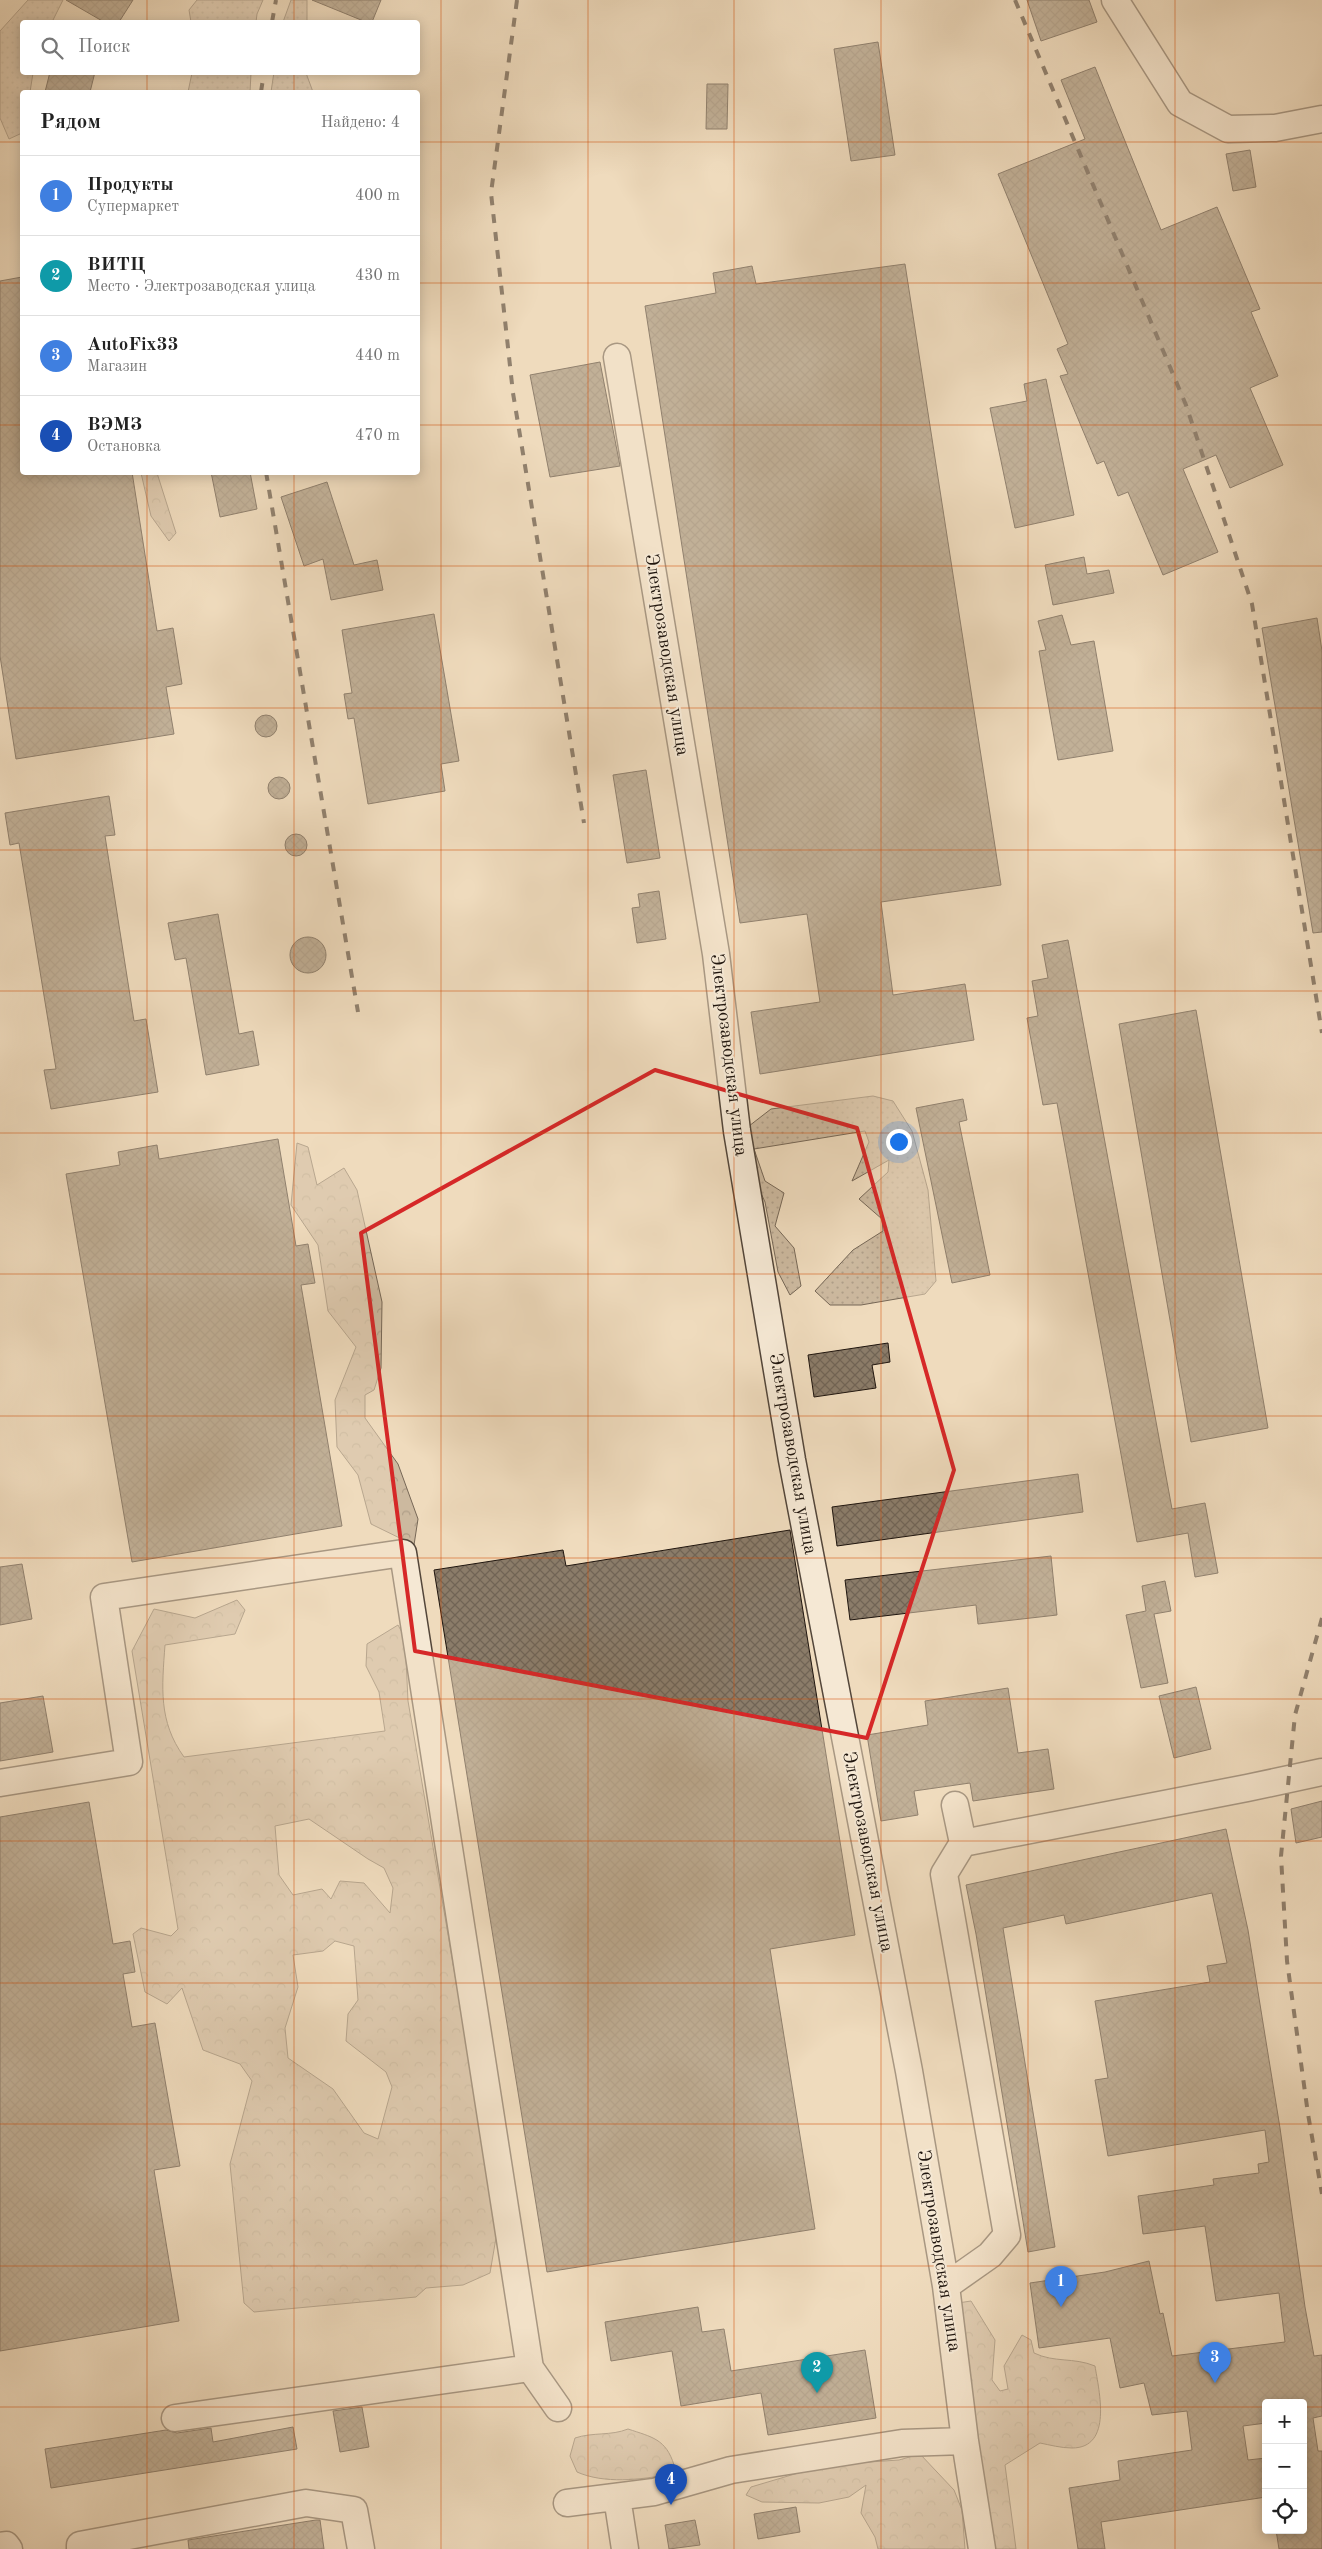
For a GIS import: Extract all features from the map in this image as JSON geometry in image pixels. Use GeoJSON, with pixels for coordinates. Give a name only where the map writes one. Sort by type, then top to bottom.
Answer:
{"type":"FeatureCollection","features":[{"type":"Feature","properties":{"kind":"street"},"geometry":{"type":"LineString","coordinates":[[1115,0],[1180,103],[1228,129],[1275,128],[1322,118]]}},
{"type":"Feature","properties":{"kind":"street","name":"Электрозаводская улица"},"geometry":{"type":"LineString","coordinates":[[617,358],[716,954],[737,1131],[792,1460],[909,2071],[946,2286],[965,2440],[982,2549]]}},
{"type":"Feature","properties":{"kind":"street"},"geometry":{"type":"LineString","coordinates":[[0,1783],[129,1762],[104,1597],[403,1553],[530,2368],[558,2408]]}},
{"type":"Feature","properties":{"kind":"street"},"geometry":{"type":"LineString","coordinates":[[963,1843],[1322,1772]]}},
{"type":"Feature","properties":{"kind":"street"},"geometry":{"type":"LineString","coordinates":[[946,2286],[990,2255],[1007,2235],[944,1874],[963,1843],[955,1805]]}},
{"type":"Feature","properties":{"kind":"street"},"geometry":{"type":"LineString","coordinates":[[175,2418],[530,2368]]}},
{"type":"Feature","properties":{"kind":"street"},"geometry":{"type":"LineString","coordinates":[[567,2503],[654,2492],[731,2470],[902,2444],[965,2440]]}},
{"type":"Feature","properties":{"kind":"street"},"geometry":{"type":"LineString","coordinates":[[617,2497],[625,2549]]}},
{"type":"Feature","properties":{"kind":"street"},"geometry":{"type":"LineString","coordinates":[[80,2549],[80,2545],[306,2503],[354,2510],[361,2549]]}},
{"type":"Feature","properties":{"kind":"street"},"geometry":{"type":"LineString","coordinates":[[0,2546],[6,2545],[9,2549]]}},
{"type":"Feature","properties":{"kind":"highlighted area"},"geometry":{"type":"Polygon","coordinates":[[[655,1070],[857,1128],[954,1470],[867,1738],[415,1651],[361,1233],[655,1070]]]}},
{"type":"Feature","properties":{"kind":"green space"},"geometry":{"type":"Polygon","coordinates":[[[28,0],[63,0],[53,20],[20,20],[20,75],[33,75],[30,90],[20,90],[20,134],[9,139],[0,118],[0,31],[28,0]]]}},
{"type":"Feature","properties":{"kind":"green space"},"geometry":{"type":"Polygon","coordinates":[[[197,0],[263,0],[256,20],[191,20],[189,10],[197,0]]]}},
{"type":"Feature","properties":{"kind":"green space"},"geometry":{"type":"Polygon","coordinates":[[[291,0],[307,0],[307,20],[284,20],[291,0]]]}},
{"type":"Feature","properties":{"kind":"green space"},"geometry":{"type":"Polygon","coordinates":[[[192,75],[251,75],[250,90],[188,90],[192,75]]]}},
{"type":"Feature","properties":{"kind":"green space"},"geometry":{"type":"Polygon","coordinates":[[[274,75],[307,75],[312,90],[271,90],[274,75]]]}},
{"type":"Feature","properties":{"kind":"green space"},"geometry":{"type":"Polygon","coordinates":[[[141,475],[158,475],[176,533],[169,541],[151,516],[141,475]]]}},
{"type":"Feature","properties":{"kind":"green space"},"geometry":{"type":"Polygon","coordinates":[[[873,1096],[893,1101],[912,1131],[928,1190],[936,1281],[925,1294],[861,1305],[830,1305],[815,1291],[853,1250],[883,1231],[882,1219],[859,1199],[888,1172],[889,1160],[852,1181],[869,1142],[865,1131],[754,1149],[765,1181],[784,1193],[775,1226],[794,1248],[801,1286],[790,1295],[778,1272],[765,1202],[746,1160],[749,1126],[771,1109],[873,1096]]]}},
{"type":"Feature","properties":{"kind":"green space"},"geometry":{"type":"Polygon","coordinates":[[[297,1143],[308,1147],[317,1185],[344,1168],[357,1190],[382,1302],[381,1368],[374,1390],[365,1395],[365,1418],[398,1464],[418,1519],[414,1545],[371,1524],[358,1475],[337,1447],[335,1400],[356,1347],[328,1311],[318,1245],[291,1205],[297,1143]]]}},
{"type":"Feature","properties":{"kind":"green space"},"geometry":{"type":"Polygon","coordinates":[[[237,1600],[245,1610],[235,1634],[165,1645],[163,1689],[166,1717],[176,1744],[184,1757],[385,1731],[379,1692],[366,1666],[367,1644],[398,1625],[405,1638],[408,1701],[498,2226],[490,2273],[463,2285],[426,2288],[416,2297],[254,2312],[244,2303],[230,2164],[252,2081],[240,2064],[203,2050],[182,1988],[167,2004],[145,1992],[133,1934],[141,1928],[171,1936],[178,1929],[132,1651],[154,1609],[195,1618],[237,1600]],[[309,1819],[275,1826],[279,1875],[293,1895],[322,1889],[331,1899],[340,1881],[364,1883],[390,1913],[393,1888],[384,1868],[309,1819]],[[335,1941],[323,1951],[293,1955],[298,1987],[285,2028],[288,2058],[333,2089],[364,2133],[378,2139],[392,2087],[386,2072],[346,2041],[348,2014],[358,2000],[354,1946],[335,1941]]]}},
{"type":"Feature","properties":{"kind":"green space"},"geometry":{"type":"Polygon","coordinates":[[[971,2301],[995,2340],[992,2380],[1000,2391],[1008,2389],[1004,2366],[1022,2335],[1031,2340],[1034,2353],[1049,2358],[1087,2363],[1095,2366],[1099,2389],[1100,2416],[1098,2429],[1093,2439],[1085,2446],[1072,2448],[1040,2443],[1005,2465],[1016,2549],[989,2549],[958,2303],[971,2301]]]}},
{"type":"Feature","properties":{"kind":"green space"},"geometry":{"type":"Polygon","coordinates":[[[628,2429],[651,2437],[662,2444],[671,2456],[674,2465],[670,2474],[623,2480],[599,2478],[577,2472],[570,2456],[575,2438],[615,2433],[628,2429]]]}},
{"type":"Feature","properties":{"kind":"green space"},"geometry":{"type":"Polygon","coordinates":[[[920,2454],[954,2490],[962,2510],[965,2549],[878,2549],[875,2537],[861,2513],[866,2485],[849,2497],[819,2503],[762,2502],[746,2495],[751,2487],[825,2465],[899,2460],[920,2454]]]}},
{"type":"Feature","properties":{"kind":"building"},"geometry":{"type":"Polygon","coordinates":[[[66,0],[133,0],[120,20],[101,20],[66,0]]]}},
{"type":"Feature","properties":{"kind":"building"},"geometry":{"type":"Polygon","coordinates":[[[312,0],[381,0],[373,20],[361,20],[312,0]]]}},
{"type":"Feature","properties":{"kind":"building"},"geometry":{"type":"Polygon","coordinates":[[[1027,0],[1089,0],[1097,22],[1041,41],[1027,0]]]}},
{"type":"Feature","properties":{"kind":"building"},"geometry":{"type":"Polygon","coordinates":[[[878,42],[895,155],[851,161],[834,49],[878,42]]]}},
{"type":"Feature","properties":{"kind":"building"},"geometry":{"type":"Polygon","coordinates":[[[1095,67],[1161,230],[1217,207],[1260,309],[1251,312],[1278,376],[1250,388],[1283,465],[1230,488],[1216,455],[1183,469],[1218,552],[1163,575],[1128,492],[1118,496],[1104,461],[1097,464],[1060,376],[1068,374],[1057,349],[1068,344],[998,174],[1085,139],[1061,80],[1095,67]]]}},
{"type":"Feature","properties":{"kind":"building"},"geometry":{"type":"Polygon","coordinates":[[[49,75],[94,75],[90,90],[46,90],[49,75]]]}},
{"type":"Feature","properties":{"kind":"building"},"geometry":{"type":"Polygon","coordinates":[[[707,84],[728,84],[727,129],[706,129],[707,84]]]}},
{"type":"Feature","properties":{"kind":"building"},"geometry":{"type":"Polygon","coordinates":[[[1250,150],[1256,187],[1233,191],[1226,154],[1250,150]]]}},
{"type":"Feature","properties":{"kind":"building"},"geometry":{"type":"Polygon","coordinates":[[[905,264],[1001,885],[881,902],[893,995],[965,984],[974,1040],[760,1074],[751,1012],[820,1002],[807,914],[740,923],[645,306],[716,293],[713,273],[752,266],[756,284],[905,264]]]}},
{"type":"Feature","properties":{"kind":"building"},"geometry":{"type":"Polygon","coordinates":[[[20,277],[20,475],[132,475],[157,631],[173,628],[182,684],[166,687],[174,734],[16,759],[0,656],[0,281],[20,277]]]}},
{"type":"Feature","properties":{"kind":"building"},"geometry":{"type":"Polygon","coordinates":[[[600,362],[620,466],[550,477],[530,375],[600,362]]]}},
{"type":"Feature","properties":{"kind":"building"},"geometry":{"type":"Polygon","coordinates":[[[1046,379],[1074,515],[1015,528],[990,408],[1027,401],[1024,384],[1046,379]]]}},
{"type":"Feature","properties":{"kind":"building"},"geometry":{"type":"Polygon","coordinates":[[[212,475],[251,475],[257,509],[220,517],[212,475]]]}},
{"type":"Feature","properties":{"kind":"building"},"geometry":{"type":"Polygon","coordinates":[[[327,482],[354,565],[377,560],[383,590],[331,600],[323,559],[304,566],[281,497],[327,482]]]}},
{"type":"Feature","properties":{"kind":"building"},"geometry":{"type":"Polygon","coordinates":[[[1084,557],[1087,574],[1109,570],[1114,593],[1053,605],[1045,565],[1084,557]]]}},
{"type":"Feature","properties":{"kind":"building"},"geometry":{"type":"Polygon","coordinates":[[[434,614],[459,761],[441,764],[445,791],[368,804],[354,718],[348,719],[344,694],[352,693],[342,630],[434,614]]]}},
{"type":"Feature","properties":{"kind":"building"},"geometry":{"type":"Polygon","coordinates":[[[1062,615],[1071,645],[1094,641],[1113,751],[1058,760],[1039,651],[1046,650],[1038,621],[1062,615]]]}},
{"type":"Feature","properties":{"kind":"building"},"geometry":{"type":"Polygon","coordinates":[[[1317,618],[1322,651],[1322,932],[1313,933],[1262,628],[1317,618]]]}},
{"type":"Feature","properties":{"kind":"building"},"geometry":{"type":"Polygon","coordinates":[[[266,715],[274,718],[277,726],[274,734],[266,737],[258,734],[255,726],[258,718],[266,715]]]}},
{"type":"Feature","properties":{"kind":"building"},"geometry":{"type":"Polygon","coordinates":[[[646,770],[660,858],[627,863],[613,775],[646,770]]]}},
{"type":"Feature","properties":{"kind":"building"},"geometry":{"type":"Polygon","coordinates":[[[279,777],[287,780],[290,788],[287,796],[279,799],[271,796],[268,788],[271,780],[279,777]]]}},
{"type":"Feature","properties":{"kind":"building"},"geometry":{"type":"Polygon","coordinates":[[[109,796],[115,835],[105,836],[134,1021],[146,1019],[158,1092],[51,1109],[44,1070],[56,1069],[19,843],[10,845],[5,813],[109,796]]]}},
{"type":"Feature","properties":{"kind":"building"},"geometry":{"type":"Polygon","coordinates":[[[296,834],[304,837],[307,845],[304,853],[296,856],[288,853],[285,845],[288,837],[296,834]]]}},
{"type":"Feature","properties":{"kind":"building"},"geometry":{"type":"Polygon","coordinates":[[[659,891],[666,939],[637,943],[632,908],[640,907],[638,894],[659,891]]]}},
{"type":"Feature","properties":{"kind":"building"},"geometry":{"type":"Polygon","coordinates":[[[218,914],[239,1034],[253,1031],[259,1065],[206,1075],[186,958],[175,960],[168,923],[218,914]]]}},
{"type":"Feature","properties":{"kind":"building"},"geometry":{"type":"Polygon","coordinates":[[[308,937],[315,938],[321,942],[325,948],[325,962],[321,968],[315,972],[308,973],[301,972],[295,968],[291,962],[290,955],[291,948],[295,942],[301,938],[308,937]]]}},
{"type":"Feature","properties":{"kind":"building"},"geometry":{"type":"Polygon","coordinates":[[[1068,940],[1172,1509],[1205,1503],[1218,1573],[1195,1577],[1188,1533],[1137,1542],[1057,1103],[1043,1105],[1027,1018],[1038,1016],[1032,981],[1048,978],[1042,945],[1068,940]]]}},
{"type":"Feature","properties":{"kind":"building"},"geometry":{"type":"Polygon","coordinates":[[[1196,1010],[1268,1428],[1191,1442],[1119,1024],[1196,1010]]]}},
{"type":"Feature","properties":{"kind":"building"},"geometry":{"type":"Polygon","coordinates":[[[963,1099],[967,1120],[959,1122],[990,1275],[952,1283],[916,1108],[963,1099]]]}},
{"type":"Feature","properties":{"kind":"building"},"geometry":{"type":"Polygon","coordinates":[[[278,1139],[296,1246],[308,1244],[315,1283],[301,1285],[342,1526],[132,1562],[66,1174],[120,1165],[118,1152],[157,1145],[159,1159],[278,1139]]]}},
{"type":"Feature","properties":{"kind":"building"},"geometry":{"type":"Polygon","coordinates":[[[888,1343],[890,1362],[872,1365],[876,1388],[814,1397],[808,1355],[888,1343]]]}},
{"type":"Feature","properties":{"kind":"building"},"geometry":{"type":"Polygon","coordinates":[[[1078,1474],[1083,1512],[837,1546],[832,1507],[1078,1474]]]}},
{"type":"Feature","properties":{"kind":"building"},"geometry":{"type":"Polygon","coordinates":[[[790,1530],[855,1935],[770,1949],[815,2229],[547,2272],[434,1570],[563,1550],[566,1566],[790,1530]]]}},
{"type":"Feature","properties":{"kind":"building"},"geometry":{"type":"Polygon","coordinates":[[[1051,1556],[1057,1615],[978,1624],[976,1605],[850,1620],[845,1580],[1051,1556]]]}},
{"type":"Feature","properties":{"kind":"building"},"geometry":{"type":"Polygon","coordinates":[[[22,1564],[32,1619],[0,1625],[0,1567],[22,1564]]]}},
{"type":"Feature","properties":{"kind":"building"},"geometry":{"type":"Polygon","coordinates":[[[1165,1581],[1171,1611],[1154,1614],[1168,1683],[1141,1688],[1126,1615],[1146,1611],[1142,1586],[1165,1581]]]}},
{"type":"Feature","properties":{"kind":"building"},"geometry":{"type":"Polygon","coordinates":[[[1196,1687],[1211,1749],[1174,1758],[1159,1696],[1196,1687]]]}},
{"type":"Feature","properties":{"kind":"building"},"geometry":{"type":"Polygon","coordinates":[[[1008,1688],[1018,1753],[1048,1749],[1054,1789],[973,1801],[970,1783],[914,1791],[918,1815],[881,1821],[867,1735],[928,1725],[925,1701],[1008,1688]]]}},
{"type":"Feature","properties":{"kind":"building"},"geometry":{"type":"Polygon","coordinates":[[[43,1696],[53,1752],[0,1761],[0,1703],[43,1696]]]}},
{"type":"Feature","properties":{"kind":"building"},"geometry":{"type":"Polygon","coordinates":[[[1322,1801],[1322,1837],[1296,1843],[1291,1809],[1322,1801]]]}},
{"type":"Feature","properties":{"kind":"building"},"geometry":{"type":"Polygon","coordinates":[[[89,1802],[113,1944],[130,1941],[135,1972],[123,1974],[132,2027],[155,2023],[180,2166],[154,2170],[179,2321],[0,2351],[0,1817],[89,1802]]]}},
{"type":"Feature","properties":{"kind":"building"},"geometry":{"type":"Polygon","coordinates":[[[1226,1829],[1248,1930],[1280,2128],[1305,2307],[1314,2356],[1322,2355],[1322,2416],[1313,2418],[1318,2451],[1322,2451],[1322,2549],[1279,2549],[1277,2534],[1307,2534],[1307,2399],[1262,2399],[1262,2424],[1243,2426],[1248,2460],[1262,2458],[1262,2498],[1101,2522],[1105,2549],[1078,2549],[1069,2488],[1120,2480],[1118,2461],[1192,2450],[1187,2411],[1152,2415],[1144,2383],[1120,2388],[1110,2338],[1039,2348],[1030,2283],[1105,2272],[1149,2261],[1160,2314],[1163,2313],[1172,2356],[1285,2342],[1279,2293],[1216,2301],[1205,2226],[1143,2234],[1138,2196],[1214,2185],[1213,2179],[1259,2173],[1258,2164],[1269,2162],[1265,2130],[1108,2156],[1095,2080],[1108,2078],[1095,2001],[1210,1982],[1207,1966],[1227,1963],[1212,1893],[1066,1924],[1064,1915],[1003,1928],[1055,2247],[1028,2252],[976,1934],[966,1885],[1226,1829]]]}},
{"type":"Feature","properties":{"kind":"building"},"geometry":{"type":"Polygon","coordinates":[[[698,2307],[702,2332],[724,2329],[731,2371],[865,2350],[876,2418],[768,2435],[761,2393],[681,2406],[672,2351],[611,2361],[605,2322],[698,2307]]]}},
{"type":"Feature","properties":{"kind":"building"},"geometry":{"type":"Polygon","coordinates":[[[362,2407],[369,2447],[340,2452],[333,2411],[362,2407]]]}},
{"type":"Feature","properties":{"kind":"building"},"geometry":{"type":"Polygon","coordinates":[[[293,2427],[297,2449],[51,2488],[45,2449],[166,2430],[177,2433],[211,2428],[213,2442],[293,2427]]]}},
{"type":"Feature","properties":{"kind":"building"},"geometry":{"type":"Polygon","coordinates":[[[796,2507],[800,2532],[758,2539],[754,2514],[796,2507]]]}},
{"type":"Feature","properties":{"kind":"building"},"geometry":{"type":"Polygon","coordinates":[[[320,2520],[324,2549],[189,2549],[188,2540],[320,2520]]]}},
{"type":"Feature","properties":{"kind":"building"},"geometry":{"type":"Polygon","coordinates":[[[695,2520],[700,2545],[669,2549],[665,2525],[695,2520]]]}},
{"type":"Feature","properties":{"kind":"railway"},"geometry":{"type":"LineString","coordinates":[[272,20],[276,0]]}},
{"type":"Feature","properties":{"kind":"railway"},"geometry":{"type":"LineString","coordinates":[[517,0],[491,193],[513,393],[584,823]]}},
{"type":"Feature","properties":{"kind":"railway"},"geometry":{"type":"LineString","coordinates":[[1015,0],[1186,405],[1252,604],[1322,1033]]}},
{"type":"Feature","properties":{"kind":"railway"},"geometry":{"type":"LineString","coordinates":[[261,90],[264,75]]}},
{"type":"Feature","properties":{"kind":"railway"},"geometry":{"type":"LineString","coordinates":[[267,475],[358,1012]]}},
{"type":"Feature","properties":{"kind":"railway"},"geometry":{"type":"LineString","coordinates":[[1322,1618],[1295,1715],[1281,1856],[1287,1961],[1308,2114],[1322,2194]]}},
{"type":"Feature","properties":{"kind":"place","name":"Продукты"},"geometry":{"type":"Point","coordinates":[1061,2307]}},
{"type":"Feature","properties":{"kind":"place","name":"AutoFix33"},"geometry":{"type":"Point","coordinates":[1215,2383]}},
{"type":"Feature","properties":{"kind":"place","name":"ВИТЦ"},"geometry":{"type":"Point","coordinates":[817,2393]}},
{"type":"Feature","properties":{"kind":"place","name":"ВЭМЗ"},"geometry":{"type":"Point","coordinates":[671,2505]}}]}
